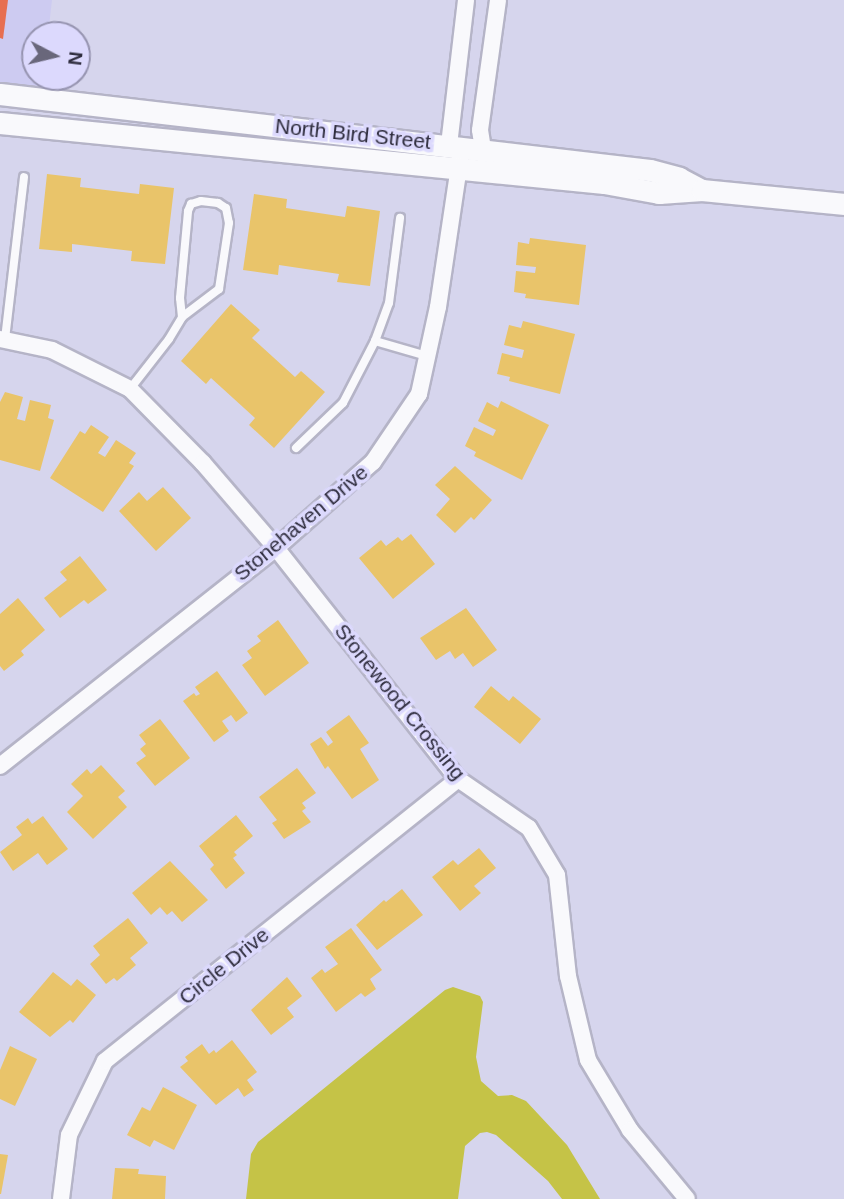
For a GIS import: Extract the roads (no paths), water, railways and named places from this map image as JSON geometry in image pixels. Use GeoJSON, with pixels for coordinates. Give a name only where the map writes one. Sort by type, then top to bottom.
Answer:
{"type":"FeatureCollection","features":[{"type":"Feature","properties":{"kind":"street","name":"Stonehaven Drive"},"geometry":{"type":"LineString","coordinates":[[0,766],[276,548],[373,462],[419,394],[460,170],[454,145],[466,0]]}},
{"type":"Feature","properties":{"kind":"street"},"geometry":{"type":"LineString","coordinates":[[483,149],[480,130],[498,0]]}},
{"type":"Feature","properties":{"kind":"street","name":"North Bird Street"},"geometry":{"type":"LineString","coordinates":[[0,94],[650,170],[678,178],[702,190]]}},
{"type":"Feature","properties":{"kind":"street","name":"North Bird Street"},"geometry":{"type":"LineString","coordinates":[[0,123],[604,183],[659,193],[702,190],[844,204]]}},
{"type":"Feature","properties":{"kind":"street","name":"Stonewood Crossing"},"geometry":{"type":"LineString","coordinates":[[2,339],[52,349],[130,389],[203,463],[276,548],[458,779],[529,828],[557,875],[568,976],[588,1060],[630,1130],[687,1199]]}},
{"type":"Feature","properties":{"kind":"street","name":"Circle Drive"},"geometry":{"type":"LineString","coordinates":[[61,1199],[69,1135],[105,1061],[458,779]]}},
{"type":"Feature","properties":{"kind":"lane"},"geometry":{"type":"LineString","coordinates":[[2,339],[24,177]]}},
{"type":"Feature","properties":{"kind":"lane"},"geometry":{"type":"LineString","coordinates":[[130,389],[169,340],[182,317],[219,289],[229,223],[226,208],[218,203],[201,201],[191,204],[188,211],[180,298],[182,317]]}},
{"type":"Feature","properties":{"kind":"lane"},"geometry":{"type":"LineString","coordinates":[[296,448],[342,403],[375,341],[389,303],[400,218]]}},
{"type":"Feature","properties":{"kind":"lane"},"geometry":{"type":"LineString","coordinates":[[375,341],[427,356]]}}]}
